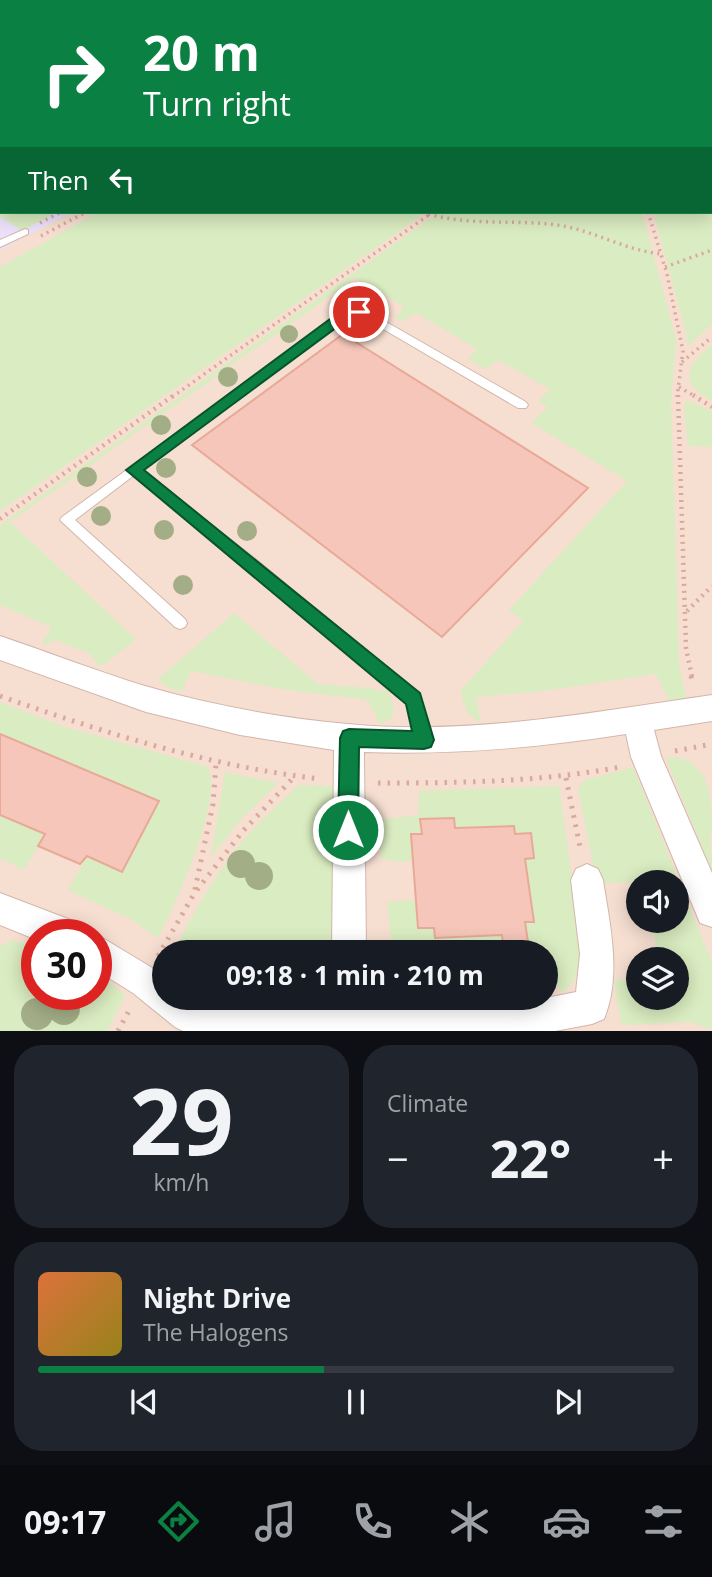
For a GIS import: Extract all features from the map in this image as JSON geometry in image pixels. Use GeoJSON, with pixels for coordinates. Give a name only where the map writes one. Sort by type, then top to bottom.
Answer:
{"type":"FeatureCollection","features":[{"type":"Feature","properties":{"kind":"street"},"geometry":{"type":"LineString","coordinates":[[0,648],[146,699],[240,721],[349,738],[424,740],[536,734],[708,709]]}},
{"type":"Feature","properties":{"kind":"street"},"geometry":{"type":"LineString","coordinates":[[637,720],[646,757],[712,911]]}},
{"type":"Feature","properties":{"kind":"street"},"geometry":{"type":"LineString","coordinates":[[349,738],[349,940]]}},
{"type":"Feature","properties":{"kind":"street"},"geometry":{"type":"LineString","coordinates":[[417,1010],[552,1014],[592,1007],[597,954],[587,880]]}},
{"type":"Feature","properties":{"kind":"street"},"geometry":{"type":"LineString","coordinates":[[0,909],[26,919]]}},
{"type":"Feature","properties":{"kind":"street"},"geometry":{"type":"LineString","coordinates":[[112,962],[152,988]]}},
{"type":"Feature","properties":{"kind":"street"},"geometry":{"type":"LineString","coordinates":[[181,1010],[187,1015],[228,1021],[331,1010]]}},
{"type":"Feature","properties":{"kind":"lane"},"geometry":{"type":"LineString","coordinates":[[0,244],[24,232]]}},
{"type":"Feature","properties":{"kind":"lane"},"geometry":{"type":"LineString","coordinates":[[180,623],[66,520],[349,313],[359,312],[370,317],[522,405]]}},
{"type":"Feature","properties":{"kind":"lane"},"geometry":{"type":"LineString","coordinates":[[134,470],[414,699],[424,740]]}},
{"type":"Feature","properties":{"kind":"path"},"geometry":{"type":"LineString","coordinates":[[0,519],[430,214]]}},
{"type":"Feature","properties":{"kind":"path"},"geometry":{"type":"LineString","coordinates":[[435,214],[470,223],[575,228],[629,250],[661,254]]}},
{"type":"Feature","properties":{"kind":"path"},"geometry":{"type":"LineString","coordinates":[[649,214],[661,254],[683,351],[676,409],[681,452],[686,648],[691,682],[708,709]]}},
{"type":"Feature","properties":{"kind":"path"},"geometry":{"type":"LineString","coordinates":[[664,267],[712,250]]}},
{"type":"Feature","properties":{"kind":"path"},"geometry":{"type":"LineString","coordinates":[[681,362],[712,337]]}},
{"type":"Feature","properties":{"kind":"path"},"geometry":{"type":"LineString","coordinates":[[679,387],[712,407]]}},
{"type":"Feature","properties":{"kind":"path"},"geometry":{"type":"LineString","coordinates":[[686,612],[712,586]]}},
{"type":"Feature","properties":{"kind":"path"},"geometry":{"type":"LineString","coordinates":[[177,940],[194,894],[214,804],[216,764]]}},
{"type":"Feature","properties":{"kind":"path"},"geometry":{"type":"LineString","coordinates":[[194,894],[221,855],[256,815],[295,777]]}},
{"type":"Feature","properties":{"kind":"path"},"geometry":{"type":"LineString","coordinates":[[566,777],[587,880]]}},
{"type":"Feature","properties":{"kind":"path"},"geometry":{"type":"LineString","coordinates":[[118,1031],[152,998]]}},
{"type":"Feature","properties":{"kind":"shaded area"},"geometry":{"type":"Polygon","coordinates":[[[0,214],[712,214],[712,1031],[0,1031],[0,214]]]}},
{"type":"Feature","properties":{"kind":"shaded area"},"geometry":{"type":"Polygon","coordinates":[[[0,214],[68,214],[0,250],[0,214]]]}},
{"type":"Feature","properties":{"kind":"green space"},"geometry":{"type":"Polygon","coordinates":[[[0,214],[53,214],[22,231],[0,214]]]}},
{"type":"Feature","properties":{"kind":"green space"},"geometry":{"type":"Polygon","coordinates":[[[95,214],[421,216],[0,511],[0,267],[95,214]]]}},
{"type":"Feature","properties":{"kind":"green space"},"geometry":{"type":"Polygon","coordinates":[[[436,214],[643,214],[676,340],[671,402],[679,665],[686,698],[669,700],[656,674],[543,691],[476,697],[481,724],[467,712],[460,691],[523,621],[509,610],[627,481],[531,423],[548,407],[538,401],[550,389],[498,360],[487,369],[468,359],[477,349],[416,313],[403,321],[395,318],[404,307],[355,278],[288,326],[299,335],[291,341],[278,333],[227,368],[239,377],[229,385],[216,377],[161,415],[172,425],[171,428],[161,433],[148,424],[88,467],[99,476],[98,480],[88,486],[74,477],[10,522],[136,639],[105,664],[98,666],[91,654],[56,640],[43,645],[42,642],[52,627],[0,605],[0,525],[436,214]]]}},
{"type":"Feature","properties":{"kind":"green space"},"geometry":{"type":"Polygon","coordinates":[[[654,214],[712,214],[712,324],[687,347],[687,336],[654,214]]]}},
{"type":"Feature","properties":{"kind":"green space"},"geometry":{"type":"Polygon","coordinates":[[[712,345],[712,401],[694,388],[689,374],[696,360],[712,345]]]}},
{"type":"Feature","properties":{"kind":"green space"},"geometry":{"type":"Polygon","coordinates":[[[686,400],[712,411],[712,447],[688,446],[684,408],[686,400]]]}},
{"type":"Feature","properties":{"kind":"green space"},"geometry":{"type":"Polygon","coordinates":[[[234,613],[318,684],[373,688],[379,692],[385,689],[392,703],[392,718],[380,724],[367,700],[281,689],[191,671],[181,692],[165,686],[158,679],[234,613]]]}},
{"type":"Feature","properties":{"kind":"green space"},"geometry":{"type":"Polygon","coordinates":[[[0,702],[65,727],[208,767],[211,782],[203,827],[185,879],[158,938],[130,919],[68,890],[87,856],[0,734],[0,702]]]}},
{"type":"Feature","properties":{"kind":"green space"},"geometry":{"type":"Polygon","coordinates":[[[673,757],[686,760],[696,767],[707,785],[711,809],[712,871],[666,759],[673,757]]]}},
{"type":"Feature","properties":{"kind":"green space"},"geometry":{"type":"Polygon","coordinates":[[[633,767],[675,870],[626,870],[626,883],[597,883],[578,789],[583,781],[633,767]]]}},
{"type":"Feature","properties":{"kind":"green space"},"geometry":{"type":"Polygon","coordinates":[[[225,772],[278,783],[241,819],[211,857],[225,772]]]}},
{"type":"Feature","properties":{"kind":"green space"},"geometry":{"type":"Polygon","coordinates":[[[299,785],[336,786],[336,940],[180,940],[221,870],[256,826],[299,785]]]}},
{"type":"Feature","properties":{"kind":"green space"},"geometry":{"type":"Polygon","coordinates":[[[559,786],[583,957],[573,982],[563,993],[558,988],[558,940],[528,940],[525,922],[534,922],[525,859],[534,858],[531,833],[515,834],[513,826],[455,828],[454,818],[421,819],[422,834],[413,860],[404,862],[381,859],[379,820],[418,815],[419,791],[559,786]]]}},
{"type":"Feature","properties":{"kind":"green space"},"geometry":{"type":"Polygon","coordinates":[[[0,815],[45,835],[24,870],[0,858],[0,815]]]}},
{"type":"Feature","properties":{"kind":"green space"},"geometry":{"type":"Polygon","coordinates":[[[416,900],[418,928],[434,928],[435,938],[502,935],[503,940],[391,940],[387,902],[416,900]]]}},
{"type":"Feature","properties":{"kind":"green space"},"geometry":{"type":"Polygon","coordinates":[[[689,905],[712,962],[712,1030],[691,1022],[621,1025],[614,980],[626,980],[626,1010],[689,1010],[689,947],[656,947],[654,933],[689,933],[689,905]]]}},
{"type":"Feature","properties":{"kind":"green space"},"geometry":{"type":"Polygon","coordinates":[[[12,940],[21,943],[21,1010],[112,1010],[112,984],[115,986],[125,996],[107,1031],[0,1031],[0,946],[12,940]]]}},
{"type":"Feature","properties":{"kind":"building"},"geometry":{"type":"Polygon","coordinates":[[[343,334],[588,488],[442,637],[192,445],[343,334]]]}},
{"type":"Feature","properties":{"kind":"building"},"geometry":{"type":"Polygon","coordinates":[[[0,734],[159,801],[122,872],[87,856],[80,864],[38,846],[45,834],[0,815],[0,734]]]}},
{"type":"Feature","properties":{"kind":"building"},"geometry":{"type":"Polygon","coordinates":[[[454,818],[455,828],[514,826],[515,834],[531,833],[534,858],[525,859],[534,922],[525,922],[528,940],[503,940],[502,935],[435,938],[434,928],[418,928],[411,834],[422,834],[420,819],[454,818]]]}},
{"type":"Feature","properties":{"kind":"route"},"geometry":{"type":"LineString","coordinates":[[348,830],[349,738],[424,740],[414,699],[134,470],[339,319],[349,313],[359,312]]}}]}
